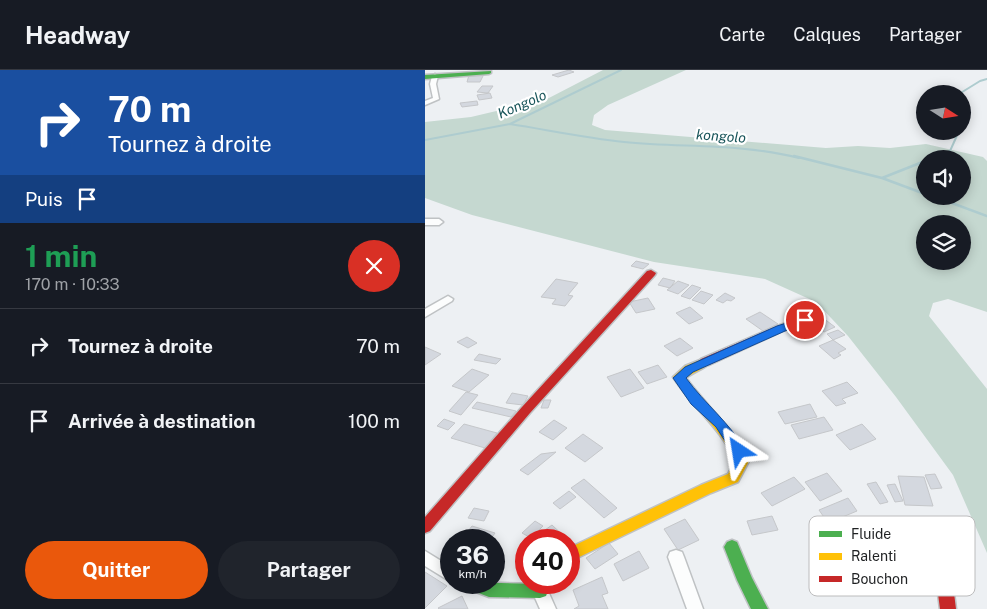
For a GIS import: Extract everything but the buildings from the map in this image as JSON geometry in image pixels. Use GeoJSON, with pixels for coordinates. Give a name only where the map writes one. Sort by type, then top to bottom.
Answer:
{"type":"FeatureCollection","features":[{"type":"Feature","properties":{"kind":"street"},"geometry":{"type":"LineString","coordinates":[[425,103],[436,99],[430,76],[489,72]]}},
{"type":"Feature","properties":{"kind":"street"},"geometry":{"type":"LineString","coordinates":[[425,222],[439,222]]}},
{"type":"Feature","properties":{"kind":"street"},"geometry":{"type":"LineString","coordinates":[[425,527],[526,410],[651,273]]}},
{"type":"Feature","properties":{"kind":"street"},"geometry":{"type":"LineString","coordinates":[[425,314],[448,299]]}},
{"type":"Feature","properties":{"kind":"street"},"geometry":{"type":"LineString","coordinates":[[580,550],[733,478],[742,461],[739,451],[720,423],[696,401],[679,378],[689,370],[781,328],[805,320]]}},
{"type":"Feature","properties":{"kind":"street"},"geometry":{"type":"LineString","coordinates":[[732,547],[745,580],[760,609]]}},
{"type":"Feature","properties":{"kind":"street"},"geometry":{"type":"LineString","coordinates":[[676,557],[695,609]]}},
{"type":"Feature","properties":{"kind":"street"},"geometry":{"type":"LineString","coordinates":[[425,558],[440,568]]}},
{"type":"Feature","properties":{"kind":"street"},"geometry":{"type":"LineString","coordinates":[[543,594],[548,609]]}},
{"type":"Feature","properties":{"kind":"street"},"geometry":{"type":"LineString","coordinates":[[946,596],[948,609]]}},
{"type":"Feature","properties":{"kind":"green space"},"geometry":{"type":"Polygon","coordinates":[[[603,70],[686,70],[608,105],[594,115],[592,125],[605,130],[826,148],[858,146],[890,148],[926,144],[952,150],[916,150],[916,205],[971,205],[971,154],[983,157],[987,161],[987,312],[948,299],[933,303],[929,316],[987,389],[987,553],[975,525],[975,516],[971,516],[953,475],[896,397],[848,336],[816,302],[765,279],[654,262],[472,215],[425,198],[425,122],[471,117],[547,99],[603,70]]]}},
{"type":"Feature","properties":{"kind":"waterway","name":"Kongolo"},"geometry":{"type":"LineString","coordinates":[[510,124],[621,70]]}},
{"type":"Feature","properties":{"kind":"waterway"},"geometry":{"type":"LineString","coordinates":[[971,87],[987,79]]}},
{"type":"Feature","properties":{"kind":"waterway","name":"Kongolo"},"geometry":{"type":"LineString","coordinates":[[425,140],[510,124]]}},
{"type":"Feature","properties":{"kind":"waterway","name":"kongolo"},"geometry":{"type":"LineString","coordinates":[[510,124],[610,140],[646,144],[755,150],[799,158]]}},
{"type":"Feature","properties":{"kind":"waterway"},"geometry":{"type":"LineString","coordinates":[[950,150],[955,140]]}},
{"type":"Feature","properties":{"kind":"waterway","name":"kongolo"},"geometry":{"type":"LineString","coordinates":[[794,156],[882,178]]}},
{"type":"Feature","properties":{"kind":"waterway"},"geometry":{"type":"LineString","coordinates":[[882,178],[916,165]]}},
{"type":"Feature","properties":{"kind":"waterway","name":"kongolo"},"geometry":{"type":"LineString","coordinates":[[882,178],[916,191]]}},
{"type":"Feature","properties":{"kind":"waterway","name":"kongolo"},"geometry":{"type":"LineString","coordinates":[[957,205],[987,216]]}},
{"type":"Feature","properties":{"kind":"traffic: fast"},"geometry":{"type":"LineString","coordinates":[[425,77],[489,72]]}},
{"type":"Feature","properties":{"kind":"traffic: fast"},"geometry":{"type":"LineString","coordinates":[[732,547],[745,580],[760,609]]}},
{"type":"Feature","properties":{"kind":"traffic: fast"},"geometry":{"type":"LineString","coordinates":[[505,590],[515,591]]}},
{"type":"Feature","properties":{"kind":"traffic: slow"},"geometry":{"type":"LineString","coordinates":[[580,550],[733,478],[742,461],[737,449],[722,427],[695,398],[679,377],[689,369],[705,362]]}},
{"type":"Feature","properties":{"kind":"traffic: jam"},"geometry":{"type":"LineString","coordinates":[[425,527],[526,410],[651,273]]}},
{"type":"Feature","properties":{"kind":"traffic: jam"},"geometry":{"type":"LineString","coordinates":[[705,362],[781,328],[805,320]]}},
{"type":"Feature","properties":{"kind":"traffic: jam"},"geometry":{"type":"LineString","coordinates":[[946,596],[948,609]]}},
{"type":"Feature","properties":{"kind":"route"},"geometry":{"type":"LineString","coordinates":[[739,451],[720,423],[696,401],[679,378],[689,370],[781,328],[805,320]]}}]}
